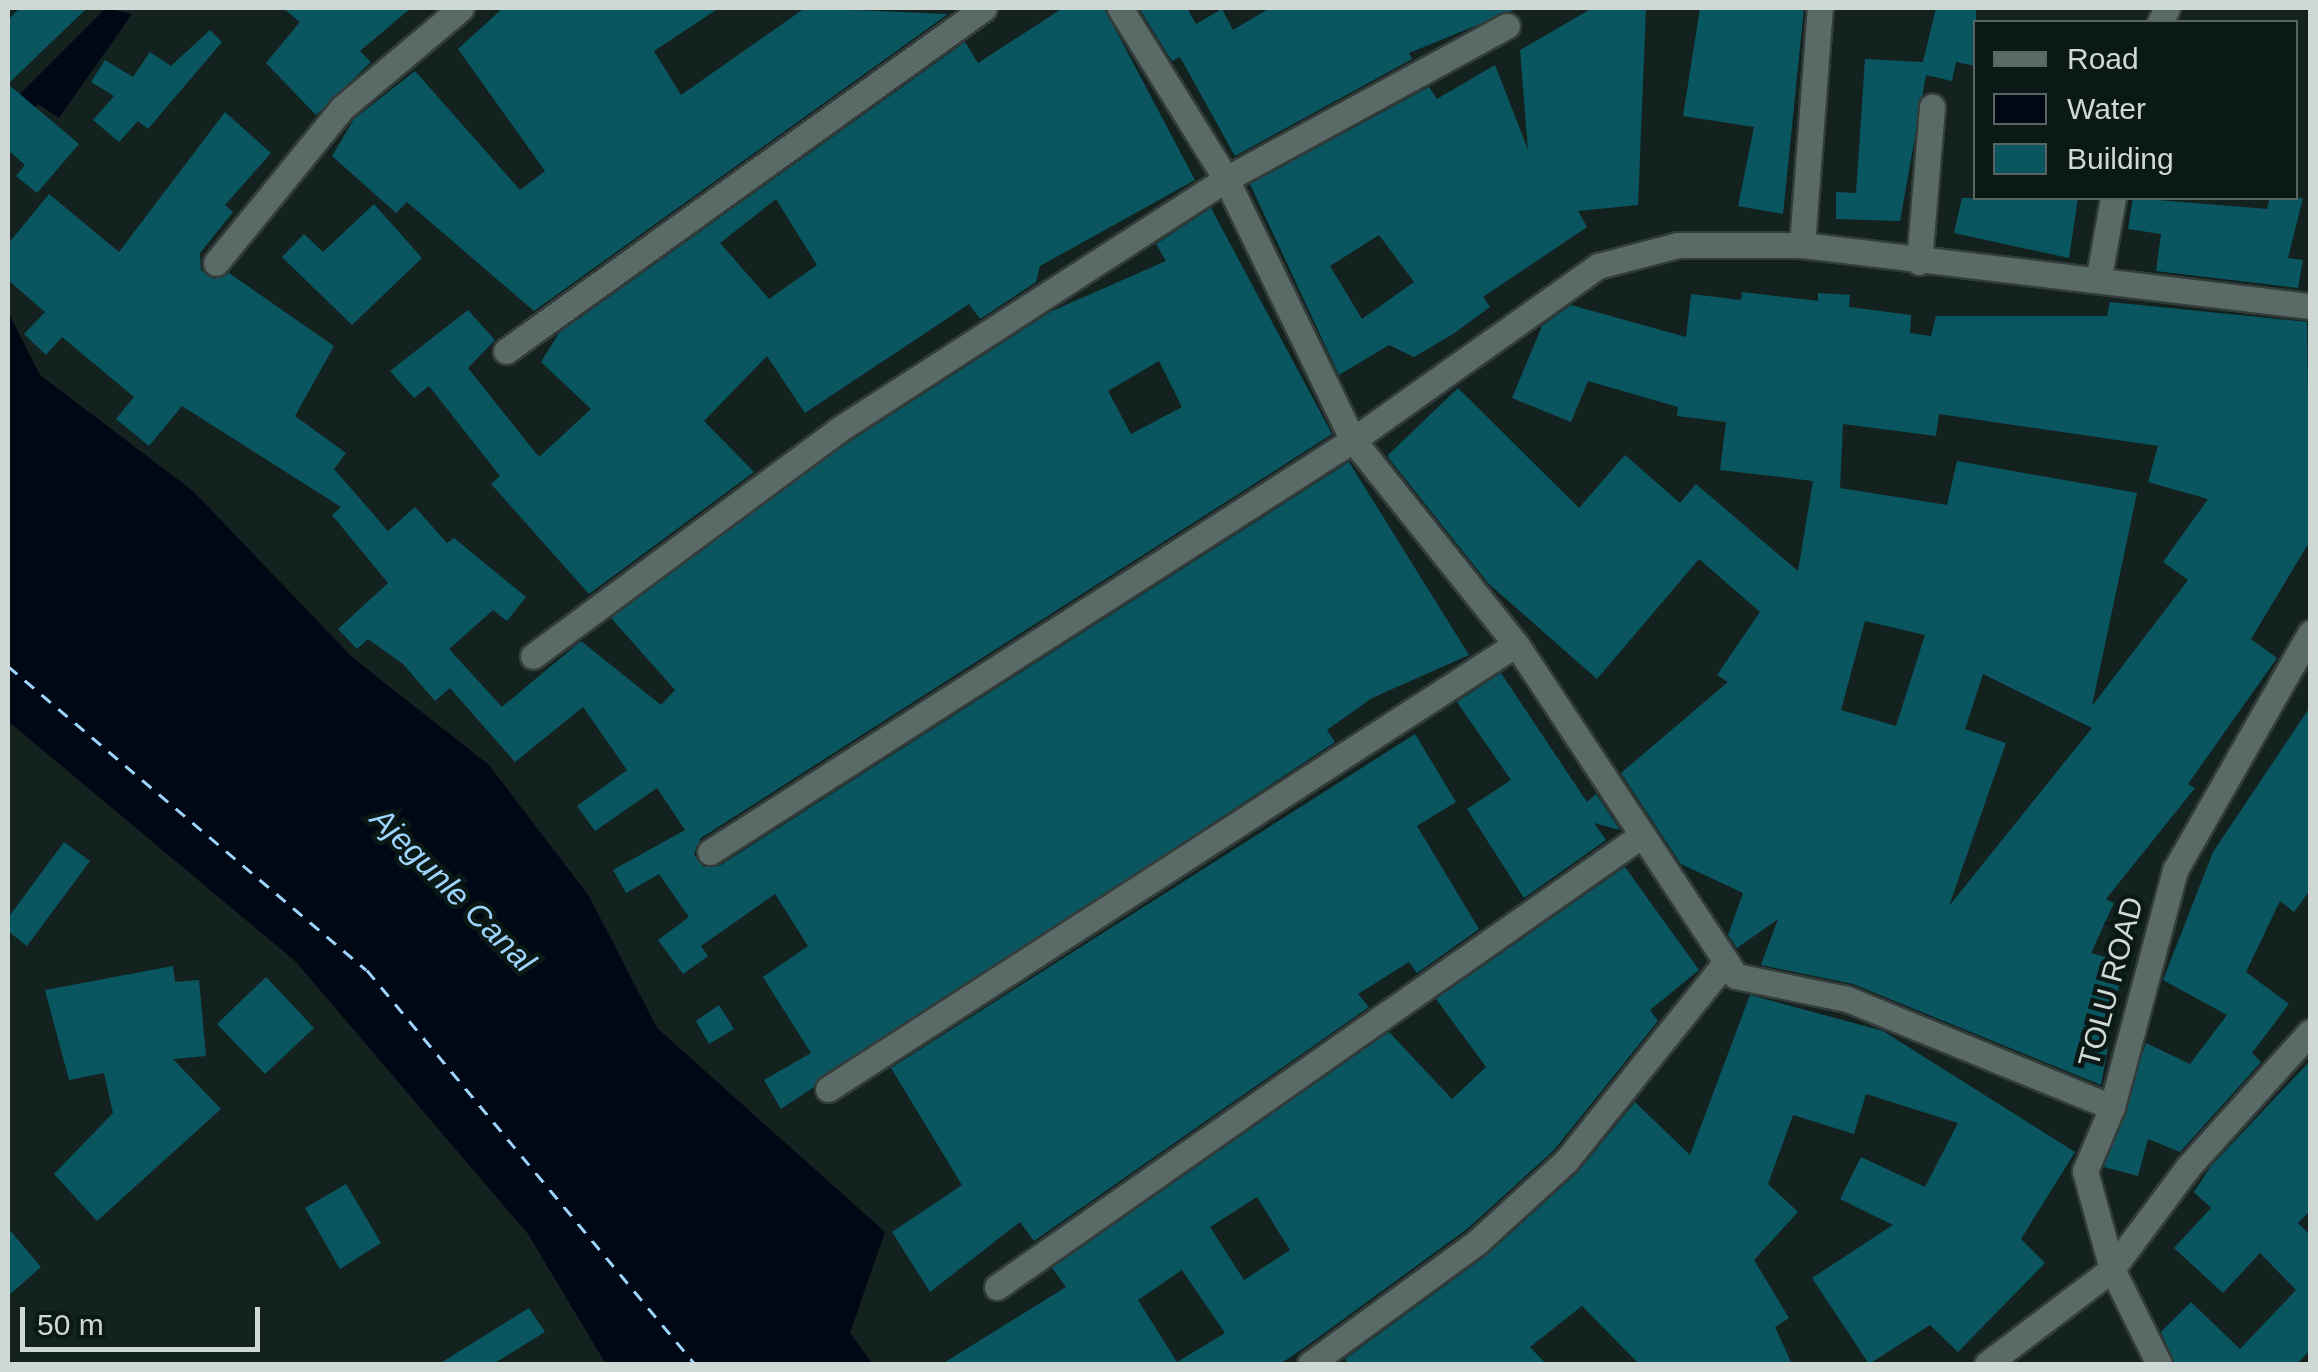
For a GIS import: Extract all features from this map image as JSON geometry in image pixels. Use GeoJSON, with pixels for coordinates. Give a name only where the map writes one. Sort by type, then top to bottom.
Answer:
{"type":"FeatureCollection","features":[{"type":"Feature","properties":{"kind":"street"},"geometry":{"type":"LineString","coordinates":[[216,264],[342,108],[461,8]]}},
{"type":"Feature","properties":{"kind":"street"},"geometry":{"type":"LineString","coordinates":[[506,351],[984,8]]}},
{"type":"Feature","properties":{"kind":"street"},"geometry":{"type":"LineString","coordinates":[[1120,8],[1226,179],[1353,440],[1516,644],[1736,976],[1847,999],[2112,1107]]}},
{"type":"Feature","properties":{"kind":"street"},"geometry":{"type":"LineString","coordinates":[[1802,245],[1820,8]]}},
{"type":"Feature","properties":{"kind":"street"},"geometry":{"type":"LineString","coordinates":[[532,656],[838,430],[1226,179],[1507,26]]}},
{"type":"Feature","properties":{"kind":"street"},"geometry":{"type":"LineString","coordinates":[[1919,262],[1932,107]]}},
{"type":"Feature","properties":{"kind":"street"},"geometry":{"type":"LineString","coordinates":[[2099,276],[2114,200]]}},
{"type":"Feature","properties":{"kind":"street"},"geometry":{"type":"LineString","coordinates":[[710,852],[1353,440],[1598,266],[1678,245],[1802,245],[1919,262],[2099,276],[2310,306]]}},
{"type":"Feature","properties":{"kind":"street","name":"TOLU ROAD"},"geometry":{"type":"LineString","coordinates":[[2159,1364],[2112,1269],[2085,1171],[2112,1107],[2175,870],[2310,633]]}},
{"type":"Feature","properties":{"kind":"street"},"geometry":{"type":"LineString","coordinates":[[828,1089],[1516,644]]}},
{"type":"Feature","properties":{"kind":"street"},"geometry":{"type":"LineString","coordinates":[[997,1287],[1642,835]]}},
{"type":"Feature","properties":{"kind":"street"},"geometry":{"type":"LineString","coordinates":[[1310,1364],[1477,1242],[1566,1162],[1726,962]]}},
{"type":"Feature","properties":{"kind":"street"},"geometry":{"type":"LineString","coordinates":[[1987,1364],[2112,1269],[2188,1166],[2310,1032]]}},
{"type":"Feature","properties":{"kind":"water"},"geometry":{"type":"Polygon","coordinates":[[[106,8],[132,14],[59,118],[38,104],[8,137],[8,106],[106,8]]]}},
{"type":"Feature","properties":{"kind":"water","name":"Ajegunle Canal"},"geometry":{"type":"Polygon","coordinates":[[[8,312],[40,375],[193,491],[353,658],[489,765],[589,896],[657,1028],[885,1232],[850,1333],[873,1364],[606,1364],[528,1234],[295,961],[8,721],[8,312]]]}},
{"type":"Feature","properties":{"kind":"building"},"geometry":{"type":"Polygon","coordinates":[[[20,8],[87,8],[8,84],[8,20],[20,8]]]}},
{"type":"Feature","properties":{"kind":"building"},"geometry":{"type":"Polygon","coordinates":[[[283,8],[411,8],[360,51],[371,62],[316,115],[266,63],[300,22],[283,8]]]}},
{"type":"Feature","properties":{"kind":"building"},"geometry":{"type":"Polygon","coordinates":[[[503,8],[719,8],[654,51],[681,95],[805,8],[948,14],[534,311],[407,202],[396,213],[332,156],[354,119],[415,71],[520,190],[545,171],[458,49],[503,8]]]}},
{"type":"Feature","properties":{"kind":"building"},"geometry":{"type":"Polygon","coordinates":[[[1063,8],[1104,8],[1195,180],[1040,266],[1036,282],[980,319],[969,304],[805,413],[767,356],[704,421],[754,472],[589,594],[491,484],[500,476],[429,386],[414,398],[390,371],[468,310],[495,340],[468,368],[539,457],[591,409],[541,362],[559,333],[965,42],[978,63],[1063,8]],[[776,199],[720,243],[769,299],[817,265],[776,199]]]}},
{"type":"Feature","properties":{"kind":"building"},"geometry":{"type":"Polygon","coordinates":[[[1139,8],[1187,8],[1196,24],[1222,9],[1233,30],[1270,8],[1514,10],[1409,53],[1412,59],[1235,156],[1180,57],[1172,61],[1139,8]]]}},
{"type":"Feature","properties":{"kind":"building"},"geometry":{"type":"Polygon","coordinates":[[[1646,8],[1638,205],[1578,211],[1587,227],[1483,297],[1490,307],[1453,334],[1414,357],[1389,345],[1339,375],[1250,184],[1429,87],[1437,99],[1495,65],[1528,150],[1520,50],[1589,10],[1646,8]],[[1379,235],[1330,266],[1362,319],[1414,282],[1379,235]]]}},
{"type":"Feature","properties":{"kind":"building"},"geometry":{"type":"Polygon","coordinates":[[[1700,8],[1804,8],[1783,214],[1738,206],[1754,127],[1683,116],[1700,8]]]}},
{"type":"Feature","properties":{"kind":"building"},"geometry":{"type":"Polygon","coordinates":[[[1936,8],[1976,8],[1973,65],[1956,62],[1952,81],[1926,75],[1900,221],[1836,219],[1836,192],[1856,193],[1865,59],[1923,62],[1936,8]]]}},
{"type":"Feature","properties":{"kind":"building"},"geometry":{"type":"Polygon","coordinates":[[[210,30],[222,42],[148,129],[138,121],[119,142],[93,120],[114,96],[91,82],[105,60],[133,77],[150,52],[171,66],[210,30]]]}},
{"type":"Feature","properties":{"kind":"building"},"geometry":{"type":"Polygon","coordinates":[[[8,84],[79,144],[37,193],[16,176],[25,165],[8,150],[8,84]]]}},
{"type":"Feature","properties":{"kind":"building"},"geometry":{"type":"Polygon","coordinates":[[[225,112],[271,153],[225,205],[233,212],[200,253],[201,270],[214,279],[229,273],[334,346],[295,416],[346,453],[334,469],[388,531],[415,507],[447,543],[454,538],[526,597],[507,621],[493,610],[449,649],[502,707],[581,641],[661,705],[675,690],[611,618],[840,448],[1052,311],[1166,261],[1156,244],[1211,208],[1332,434],[701,838],[694,854],[703,867],[719,866],[1349,462],[1469,655],[1372,698],[1327,730],[1335,742],[781,1109],[764,1080],[811,1053],[763,977],[808,946],[775,894],[701,946],[708,956],[683,974],[658,940],[689,917],[659,874],[626,893],[613,870],[685,830],[657,788],[595,831],[577,806],[627,770],[583,707],[515,762],[450,688],[435,701],[403,664],[368,639],[357,649],[338,629],[388,583],[332,515],[341,507],[182,406],[149,446],[116,419],[134,397],[62,337],[46,355],[24,334],[45,312],[8,280],[8,244],[49,194],[119,252],[225,112]],[[1159,361],[1108,391],[1131,434],[1182,407],[1159,361]]]}},
{"type":"Feature","properties":{"kind":"building"},"geometry":{"type":"Polygon","coordinates":[[[1962,198],[2078,200],[2069,258],[1954,233],[1962,198]]]}},
{"type":"Feature","properties":{"kind":"building"},"geometry":{"type":"Polygon","coordinates":[[[2303,198],[2288,258],[2303,260],[2298,288],[2156,271],[2161,234],[2128,229],[2133,200],[2267,209],[2269,200],[2303,198]]]}},
{"type":"Feature","properties":{"kind":"building"},"geometry":{"type":"Polygon","coordinates":[[[374,204],[422,258],[352,325],[282,257],[304,234],[323,252],[374,204]]]}},
{"type":"Feature","properties":{"kind":"building"},"geometry":{"type":"Polygon","coordinates":[[[1742,292],[1818,301],[1818,293],[1850,295],[1849,307],[1911,315],[1910,333],[1931,336],[1936,316],[2107,316],[2110,302],[2307,322],[2310,541],[2251,639],[2277,658],[2188,784],[2195,788],[2106,899],[2114,903],[2091,953],[2123,962],[2101,1085],[1853,984],[1761,965],[1778,919],[1737,948],[1728,935],[1743,893],[1681,864],[1621,773],[1728,682],[1717,675],[1760,612],[1699,559],[1597,679],[1489,584],[1387,456],[1458,388],[1579,508],[1625,455],[1680,503],[1696,484],[1798,571],[1813,481],[1720,470],[1726,422],[1677,416],[1678,407],[1588,381],[1571,422],[1512,398],[1542,326],[1571,305],[1686,337],[1691,294],[1741,300],[1742,292]],[[1939,414],[1936,436],[1843,424],[1840,488],[1947,505],[1957,461],[2137,493],[2092,706],[2188,580],[2163,562],[2208,499],[2148,482],[2158,446],[1939,414]],[[1865,621],[1841,710],[1896,726],[1925,635],[1865,621]],[[1983,674],[1965,729],[2006,743],[1949,906],[2092,728],[1983,674]]]}},
{"type":"Feature","properties":{"kind":"building"},"geometry":{"type":"Polygon","coordinates":[[[1501,673],[1587,802],[1596,794],[1620,830],[1594,823],[1606,840],[1524,898],[1467,809],[1511,780],[1457,702],[1501,673]]]}},
{"type":"Feature","properties":{"kind":"building"},"geometry":{"type":"Polygon","coordinates":[[[2310,707],[2310,890],[2294,912],[2280,901],[2246,972],[2289,1004],[2252,1053],[2261,1062],[2180,1152],[2148,1139],[2138,1176],[2104,1167],[2146,1043],[2190,1064],[2227,1015],[2163,980],[2213,852],[2310,707]]]}},
{"type":"Feature","properties":{"kind":"building"},"geometry":{"type":"Polygon","coordinates":[[[1415,734],[1456,802],[1417,826],[1479,929],[1417,973],[1409,962],[1358,994],[1369,1007],[1034,1241],[1020,1222],[930,1292],[892,1232],[962,1185],[891,1068],[1415,734]]]}},
{"type":"Feature","properties":{"kind":"building"},"geometry":{"type":"Polygon","coordinates":[[[64,842],[90,861],[27,946],[8,931],[8,918],[64,842]]]}},
{"type":"Feature","properties":{"kind":"building"},"geometry":{"type":"Polygon","coordinates":[[[1625,867],[1699,970],[1650,1010],[1658,1021],[1554,1150],[1467,1229],[1280,1364],[942,1364],[1066,1287],[1052,1268],[1389,1032],[1452,1099],[1486,1067],[1436,999],[1625,867]],[[1257,1197],[1210,1227],[1244,1280],[1290,1250],[1257,1197]],[[1182,1270],[1138,1300],[1177,1362],[1225,1333],[1182,1270]]]}},
{"type":"Feature","properties":{"kind":"building"},"geometry":{"type":"Polygon","coordinates":[[[173,966],[175,982],[199,980],[206,1056],[173,1059],[221,1109],[97,1221],[54,1174],[113,1113],[104,1073],[69,1080],[45,990],[173,966]]]}},
{"type":"Feature","properties":{"kind":"building"},"geometry":{"type":"Polygon","coordinates":[[[266,977],[314,1028],[265,1074],[217,1024],[266,977]]]}},
{"type":"Feature","properties":{"kind":"building"},"geometry":{"type":"Polygon","coordinates":[[[1750,995],[1883,1031],[2075,1152],[2021,1239],[2045,1263],[1958,1352],[1930,1325],[1869,1364],[1812,1278],[1893,1225],[1840,1199],[1861,1157],[1925,1187],[1958,1123],[1866,1094],[1854,1134],[1793,1115],[1768,1184],[1798,1212],[1754,1260],[1789,1318],[1775,1327],[1792,1364],[1639,1364],[1582,1306],[1530,1347],[1546,1364],[1349,1364],[1345,1359],[1487,1255],[1577,1173],[1635,1102],[1690,1155],[1750,995]]]}},
{"type":"Feature","properties":{"kind":"building"},"geometry":{"type":"Polygon","coordinates":[[[719,1005],[734,1029],[709,1044],[696,1021],[719,1005]]]}},
{"type":"Feature","properties":{"kind":"building"},"geometry":{"type":"Polygon","coordinates":[[[2310,1061],[2310,1211],[2298,1223],[2310,1235],[2310,1350],[2297,1364],[2175,1364],[2161,1332],[2191,1302],[2240,1349],[2296,1290],[2260,1253],[2223,1293],[2174,1248],[2211,1208],[2194,1192],[2211,1166],[2310,1061]]]}},
{"type":"Feature","properties":{"kind":"building"},"geometry":{"type":"Polygon","coordinates":[[[346,1184],[381,1243],[340,1269],[305,1208],[346,1184]]]}},
{"type":"Feature","properties":{"kind":"building"},"geometry":{"type":"Polygon","coordinates":[[[8,1228],[41,1267],[8,1296],[8,1228]]]}},
{"type":"Feature","properties":{"kind":"building"},"geometry":{"type":"Polygon","coordinates":[[[529,1308],[545,1332],[493,1364],[439,1364],[529,1308]]]}},
{"type":"Feature","properties":{"kind":"ferry route"},"geometry":{"type":"LineString","coordinates":[[8,666],[367,970],[695,1364]]}}]}
